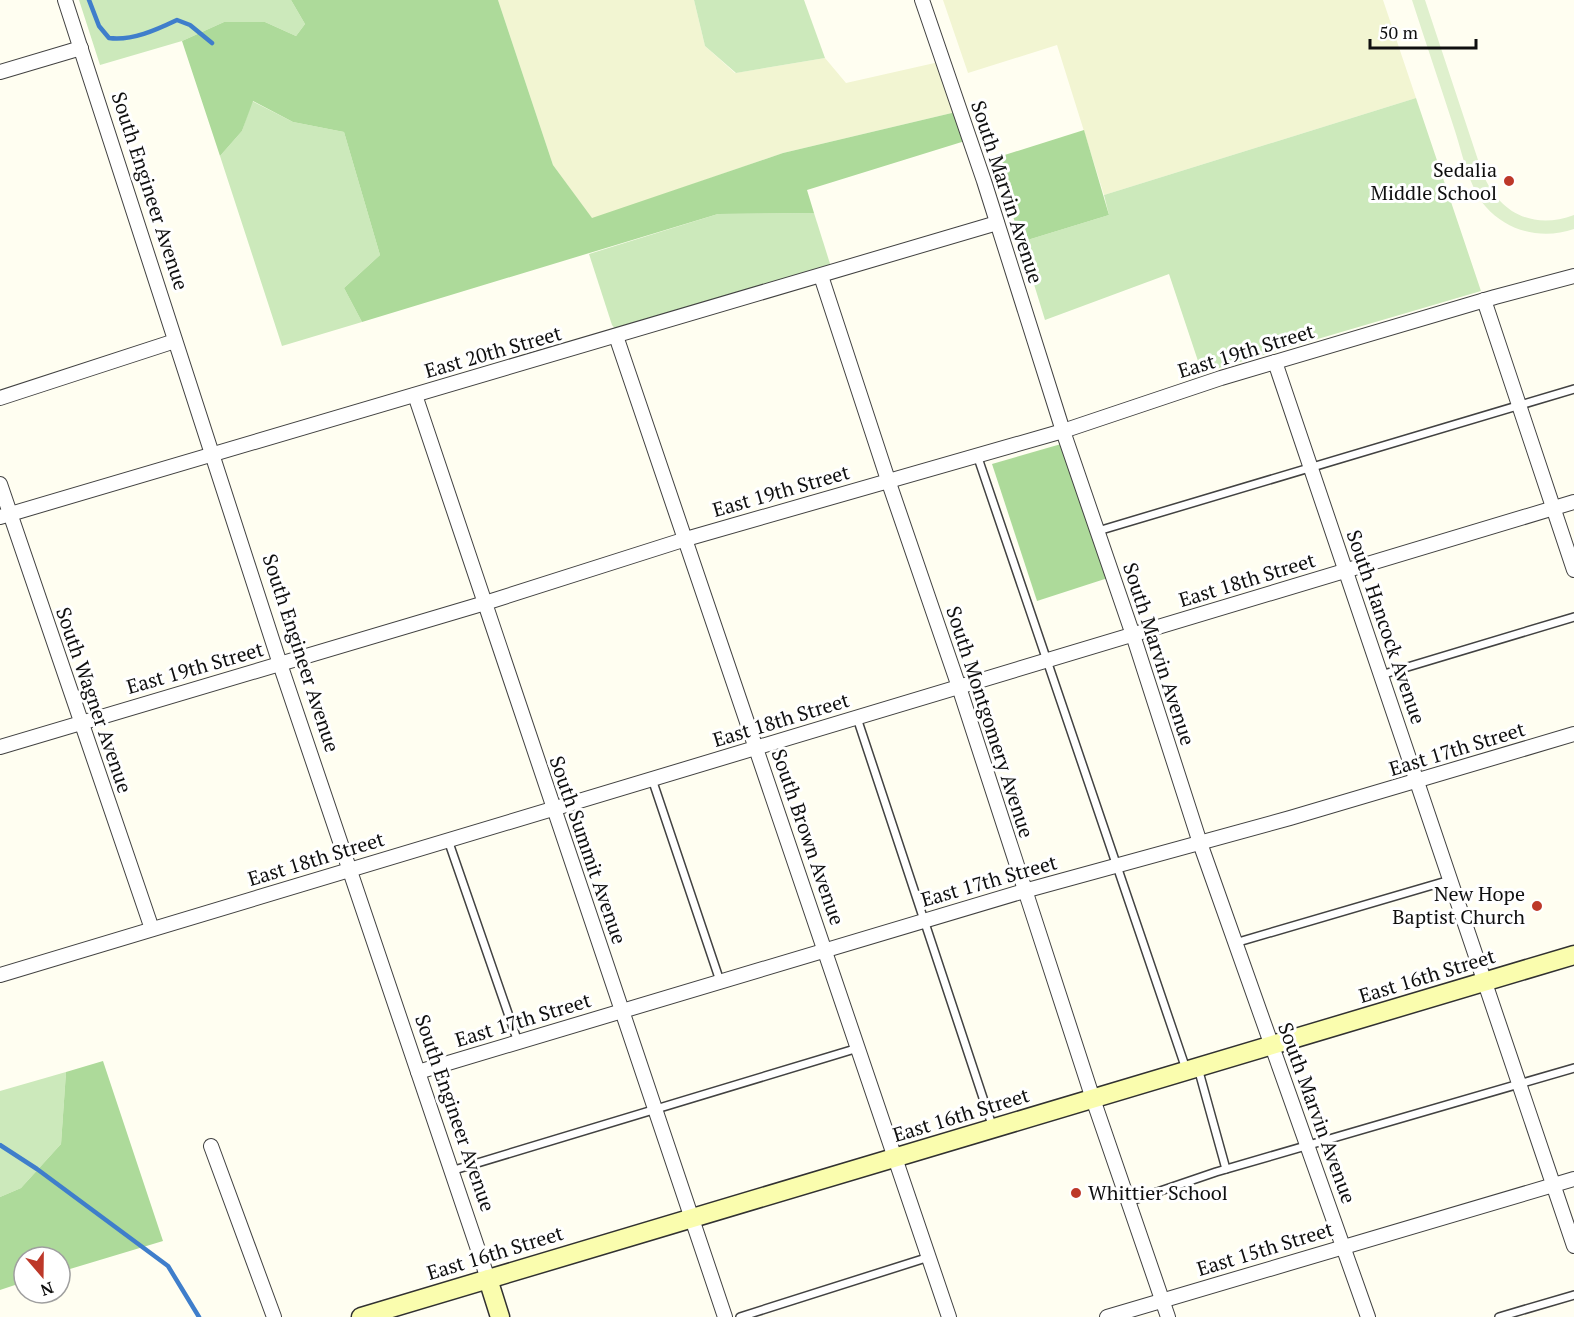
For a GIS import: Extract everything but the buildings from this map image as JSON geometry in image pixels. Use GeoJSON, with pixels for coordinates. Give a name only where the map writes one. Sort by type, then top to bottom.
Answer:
{"type":"FeatureCollection","features":[{"type":"Feature","properties":{"kind":"street","name":"South Engineer Avenue"},"geometry":{"type":"LineString","coordinates":[[65,0],[280,664],[500,1317]]}},
{"type":"Feature","properties":{"kind":"street","name":"South Marvin Avenue"},"geometry":{"type":"LineString","coordinates":[[922,0],[997,223],[1063,431],[1133,634],[1200,843],[1368,1317]]}},
{"type":"Feature","properties":{"kind":"street"},"geometry":{"type":"LineString","coordinates":[[0,72],[81,48]]}},
{"type":"Feature","properties":{"kind":"street","name":"East 20th Street"},"geometry":{"type":"LineString","coordinates":[[5,516],[997,223]]}},
{"type":"Feature","properties":{"kind":"street","name":"South Montgomery Avenue"},"geometry":{"type":"LineString","coordinates":[[821,276],[959,687],[1093,1099],[1168,1317]]}},
{"type":"Feature","properties":{"kind":"street","name":"East 19th Street"},"geometry":{"type":"LineString","coordinates":[[0,747],[485,603],[686,539],[1063,431],[1275,362],[1484,300],[1574,276]]}},
{"type":"Feature","properties":{"kind":"street"},"geometry":{"type":"LineString","coordinates":[[1484,300],[1574,570]]}},
{"type":"Feature","properties":{"kind":"street","name":"South Brown Avenue"},"geometry":{"type":"LineString","coordinates":[[616,336],[949,1317]]}},
{"type":"Feature","properties":{"kind":"street"},"geometry":{"type":"LineString","coordinates":[[0,398],[175,341]]}},
{"type":"Feature","properties":{"kind":"street","name":"South Hancock Avenue"},"geometry":{"type":"LineString","coordinates":[[1275,362],[1574,1246]]}},
{"type":"Feature","properties":{"kind":"street","name":"South Summit Avenue"},"geometry":{"type":"LineString","coordinates":[[415,395],[725,1317]]}},
{"type":"Feature","properties":{"kind":"street","name":"South Wagner Avenue"},"geometry":{"type":"LineString","coordinates":[[0,484],[5,516],[153,929]]}},
{"type":"Feature","properties":{"kind":"street","name":"East 18th Street"},"geometry":{"type":"LineString","coordinates":[[0,975],[1574,502]]}},
{"type":"Feature","properties":{"kind":"street","name":"East 17th Street"},"geometry":{"type":"LineString","coordinates":[[418,1072],[924,920],[1417,781],[1574,734]]}},
{"type":"Feature","properties":{"kind":"street","name":"East 16th Street"},"geometry":{"type":"LineString","coordinates":[[361,1317],[1574,956]]}},
{"type":"Feature","properties":{"kind":"street"},"geometry":{"type":"LineString","coordinates":[[211,1146],[274,1317]]}},
{"type":"Feature","properties":{"kind":"street","name":"East 15th Street"},"geometry":{"type":"LineString","coordinates":[[1107,1317],[1574,1179]]}},
{"type":"Feature","properties":{"kind":"lane"},"geometry":{"type":"LineString","coordinates":[[1098,531],[1574,389]]}},
{"type":"Feature","properties":{"kind":"lane"},"geometry":{"type":"LineString","coordinates":[[977,455],[1116,865],[1226,1169]]}},
{"type":"Feature","properties":{"kind":"lane"},"geometry":{"type":"LineString","coordinates":[[1381,675],[1574,617]]}},
{"type":"Feature","properties":{"kind":"lane"},"geometry":{"type":"LineString","coordinates":[[857,718],[993,1129]]}},
{"type":"Feature","properties":{"kind":"lane"},"geometry":{"type":"LineString","coordinates":[[652,779],[720,981]]}},
{"type":"Feature","properties":{"kind":"lane"},"geometry":{"type":"LineString","coordinates":[[448,840],[518,1042]]}},
{"type":"Feature","properties":{"kind":"lane"},"geometry":{"type":"LineString","coordinates":[[1235,943],[1450,880]]}},
{"type":"Feature","properties":{"kind":"lane"},"geometry":{"type":"LineString","coordinates":[[451,1171],[858,1048]]}},
{"type":"Feature","properties":{"kind":"lane"},"geometry":{"type":"LineString","coordinates":[[1128,1202],[1226,1169],[1574,1068]]}},
{"type":"Feature","properties":{"kind":"lane"},"geometry":{"type":"LineString","coordinates":[[740,1317],[929,1257]]}},
{"type":"Feature","properties":{"kind":"lane"},"geometry":{"type":"LineString","coordinates":[[1498,1317],[1574,1295]]}},
{"type":"Feature","properties":{"kind":"green space"},"geometry":{"type":"Polygon","coordinates":[[[79,0],[291,0],[305,24],[296,36],[265,22],[224,22],[182,41],[100,65],[79,0]]]}},
{"type":"Feature","properties":{"kind":"green space"},"geometry":{"type":"Polygon","coordinates":[[[291,0],[498,0],[553,165],[592,218],[783,153],[956,112],[965,141],[807,190],[814,213],[718,214],[362,322],[344,288],[380,255],[344,132],[293,122],[253,101],[242,131],[220,156],[182,41],[224,22],[265,22],[296,36],[305,24],[291,0]]]}},
{"type":"Feature","properties":{"kind":"green space"},"geometry":{"type":"Polygon","coordinates":[[[498,0],[694,0],[705,46],[735,73],[825,58],[846,83],[939,62],[956,112],[783,153],[592,219],[553,165],[498,0]]]}},
{"type":"Feature","properties":{"kind":"green space"},"geometry":{"type":"Polygon","coordinates":[[[694,0],[804,0],[825,58],[736,73],[705,46],[694,0]]]}},
{"type":"Feature","properties":{"kind":"green space"},"geometry":{"type":"Polygon","coordinates":[[[943,0],[1383,0],[1416,98],[1104,195],[1057,45],[968,73],[943,0]]]}},
{"type":"Feature","properties":{"kind":"green space"},"geometry":{"type":"Polygon","coordinates":[[[1412,0],[1425,0],[1481,169],[1496,196],[1517,214],[1530,219],[1558,219],[1574,215],[1574,229],[1550,234],[1515,228],[1495,216],[1480,199],[1467,171],[1412,0]]]}},
{"type":"Feature","properties":{"kind":"green space"},"geometry":{"type":"Polygon","coordinates":[[[1416,98],[1481,291],[1202,373],[1169,274],[1045,320],[1021,242],[1109,215],[1104,195],[1416,98]]]}},
{"type":"Feature","properties":{"kind":"green space"},"geometry":{"type":"Polygon","coordinates":[[[252,101],[293,122],[344,132],[380,255],[344,288],[362,322],[282,346],[220,156],[242,131],[252,101]]]}},
{"type":"Feature","properties":{"kind":"green space"},"geometry":{"type":"Polygon","coordinates":[[[1084,130],[1109,215],[1021,242],[995,158],[1084,130]]]}},
{"type":"Feature","properties":{"kind":"green space"},"geometry":{"type":"Polygon","coordinates":[[[814,213],[832,270],[617,331],[612,325],[589,254],[718,214],[814,213]]]}},
{"type":"Feature","properties":{"kind":"green space"},"geometry":{"type":"Polygon","coordinates":[[[1068,442],[1111,577],[1037,601],[992,464],[1068,442]]]}},
{"type":"Feature","properties":{"kind":"green space"},"geometry":{"type":"Polygon","coordinates":[[[103,1061],[163,1241],[72,1268],[72,1245],[12,1245],[12,1286],[0,1290],[0,1197],[21,1188],[61,1144],[66,1072],[103,1061]]]}},
{"type":"Feature","properties":{"kind":"green space"},"geometry":{"type":"Polygon","coordinates":[[[66,1072],[61,1144],[21,1188],[0,1197],[0,1091],[66,1072]]]}},
{"type":"Feature","properties":{"kind":"waterway"},"geometry":{"type":"LineString","coordinates":[[89,0],[99,26],[109,38],[135,36],[177,20],[190,25],[212,43]]}},
{"type":"Feature","properties":{"kind":"waterway"},"geometry":{"type":"LineString","coordinates":[[0,1145],[37,1169],[168,1266],[199,1317]]}},
{"type":"Feature","properties":{"kind":"place","name":"Sedalia Middle School"},"geometry":{"type":"Point","coordinates":[1509,181]}},
{"type":"Feature","properties":{"kind":"place","name":"New Hope Baptist Church"},"geometry":{"type":"Point","coordinates":[1537,906]}},
{"type":"Feature","properties":{"kind":"place","name":"Whittier School"},"geometry":{"type":"Point","coordinates":[1076,1193]}}]}
